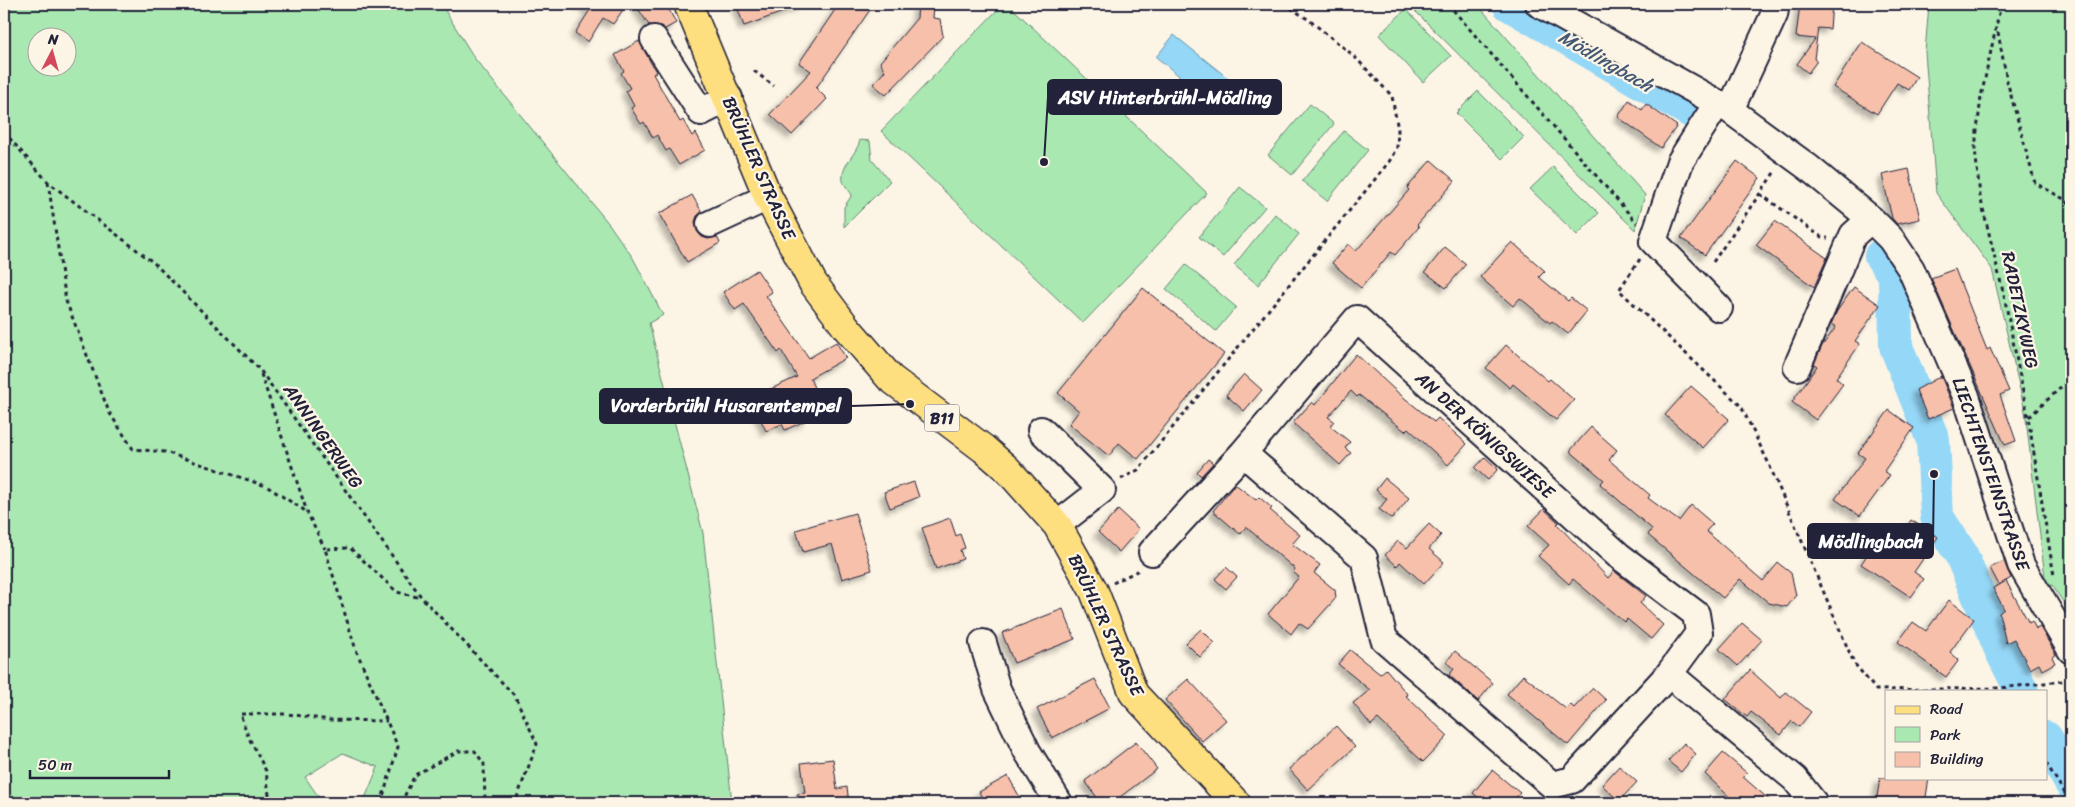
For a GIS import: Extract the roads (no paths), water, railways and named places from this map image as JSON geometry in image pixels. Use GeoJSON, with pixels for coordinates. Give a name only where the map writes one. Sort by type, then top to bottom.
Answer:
{"type":"FeatureCollection","features":[{"type":"Feature","properties":{"kind":"main road","name":"BRÜHLER STRASSE"},"geometry":{"type":"LineString","coordinates":[[688,4],[729,98],[768,197],[813,283],[890,378],[1007,469],[1057,524],[1094,591],[1134,694],[1236,803]]}},
{"type":"Feature","properties":{"kind":"street","name":"LIECHTENSTEINSTRASSE"},"geometry":{"type":"LineString","coordinates":[[1540,4],[1716,113],[1788,153],[1831,190],[1862,227],[1891,239],[1911,269],[1966,396],[2021,566],[2071,650]]}},
{"type":"Feature","properties":{"kind":"street"},"geometry":{"type":"LineString","coordinates":[[1719,308],[1653,241],[1680,162],[1716,113],[1774,15],[1776,4]]}},
{"type":"Feature","properties":{"kind":"street"},"geometry":{"type":"LineString","coordinates":[[654,39],[701,112],[729,98]]}},
{"type":"Feature","properties":{"kind":"street"},"geometry":{"type":"LineString","coordinates":[[710,224],[768,197]]}},
{"type":"Feature","properties":{"kind":"street"},"geometry":{"type":"LineString","coordinates":[[1797,367],[1862,227]]}},
{"type":"Feature","properties":{"kind":"street","name":"AN DER KÖNIGSWIESE"},"geometry":{"type":"LineString","coordinates":[[1152,552],[1243,453],[1357,319],[1618,555],[1696,614],[1699,633],[1669,674],[1572,780],[1552,785],[1384,639],[1364,558],[1243,453]]}},
{"type":"Feature","properties":{"kind":"street"},"geometry":{"type":"LineString","coordinates":[[1041,430],[1102,490],[1057,524]]}},
{"type":"Feature","properties":{"kind":"street"},"geometry":{"type":"LineString","coordinates":[[983,643],[997,688],[1018,733],[1058,803]]}},
{"type":"Feature","properties":{"kind":"street"},"geometry":{"type":"LineString","coordinates":[[1669,674],[1795,779],[1814,803]]}},
{"type":"Feature","properties":{"kind":"water"},"geometry":{"type":"Polygon","coordinates":[[[1174,35],[1229,79],[1210,101],[1156,57],[1174,35]]]}},
{"type":"Feature","properties":{"kind":"waterway","name":"Mödlingbach"},"geometry":{"type":"LineString","coordinates":[[1509,4],[1703,118]]}},
{"type":"Feature","properties":{"kind":"waterway","name":"Mödlingbach"},"geometry":{"type":"LineString","coordinates":[[1881,256],[1895,276],[1896,346],[1933,440],[1937,517],[1961,554],[2002,652],[2021,690]]}},
{"type":"Feature","properties":{"kind":"waterway","name":"Mödlingbach"},"geometry":{"type":"LineString","coordinates":[[2048,742],[2071,783]]}},
{"type":"Feature","properties":{"kind":"place","name":"ASV Hinterbrühl-Mödling"},"geometry":{"type":"Point","coordinates":[1044,162]}},
{"type":"Feature","properties":{"kind":"place","name":"Vorderbrühl Husarentempel"},"geometry":{"type":"Point","coordinates":[910,404]}},
{"type":"Feature","properties":{"kind":"place","name":"Mödlingbach"},"geometry":{"type":"Point","coordinates":[1934,474]}}]}
